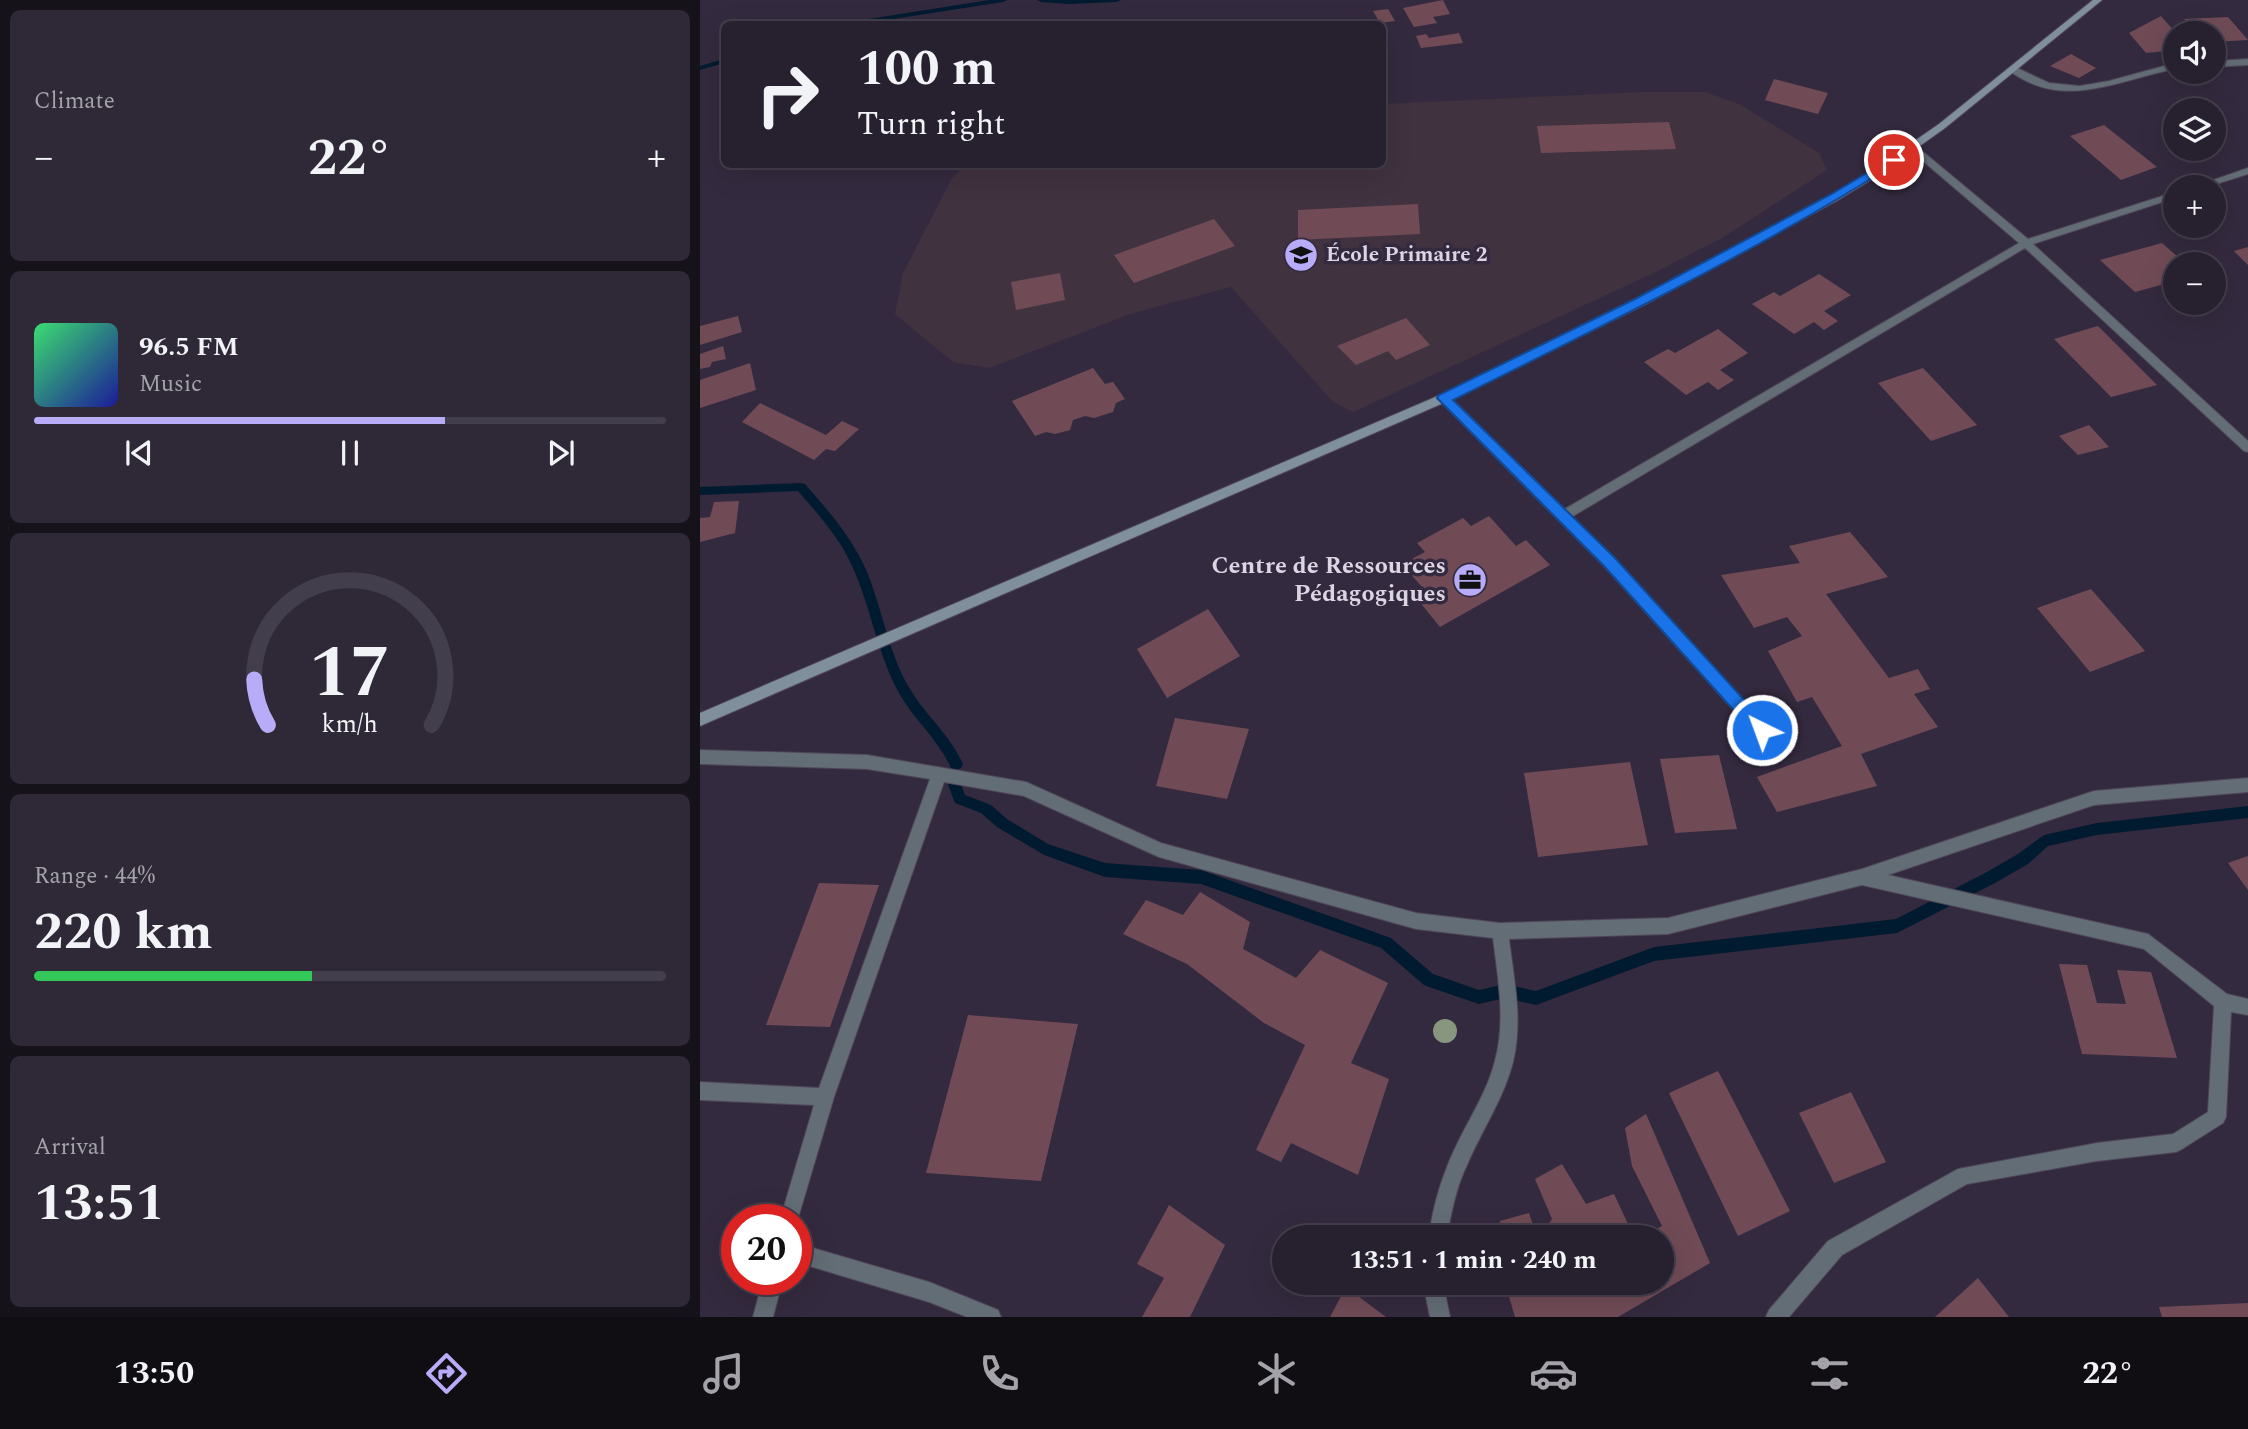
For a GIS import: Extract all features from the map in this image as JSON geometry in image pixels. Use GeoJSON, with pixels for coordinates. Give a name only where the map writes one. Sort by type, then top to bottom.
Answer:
{"type":"FeatureCollection","features":[{"type":"Feature","properties":{"kind":"main road"},"geometry":{"type":"LineString","coordinates":[[700,720],[1444,398],[1591,327],[1835,198],[1913,148],[2098,0]]}},
{"type":"Feature","properties":{"kind":"street"},"geometry":{"type":"LineString","coordinates":[[2226,63],[2248,62]]}},
{"type":"Feature","properties":{"kind":"street"},"geometry":{"type":"LineString","coordinates":[[2012,69],[2047,85],[2071,89],[2102,86],[2163,69]]}},
{"type":"Feature","properties":{"kind":"street"},"geometry":{"type":"LineString","coordinates":[[1913,148],[2026,243],[2248,447]]}},
{"type":"Feature","properties":{"kind":"street"},"geometry":{"type":"LineString","coordinates":[[2226,179],[2248,172]]}},
{"type":"Feature","properties":{"kind":"street"},"geometry":{"type":"LineString","coordinates":[[1563,516],[2026,243],[2163,199]]}},
{"type":"Feature","properties":{"kind":"street"},"geometry":{"type":"LineString","coordinates":[[1444,398],[1609,562],[1762,730]]}},
{"type":"Feature","properties":{"kind":"street"},"geometry":{"type":"LineString","coordinates":[[700,757],[867,762],[1026,789],[1159,850],[1416,921],[1500,931],[1668,926],[1862,877],[2094,798],[2248,785]]}},
{"type":"Feature","properties":{"kind":"street"},"geometry":{"type":"LineString","coordinates":[[794,1204],[825,1097],[940,774]]}},
{"type":"Feature","properties":{"kind":"street"},"geometry":{"type":"LineString","coordinates":[[1862,877],[2148,942],[2223,1002],[2248,1007]]}},
{"type":"Feature","properties":{"kind":"street"},"geometry":{"type":"LineString","coordinates":[[1440,1225],[1462,1152],[1490,1102],[1507,1049],[1509,1017],[1500,931]]}},
{"type":"Feature","properties":{"kind":"street"},"geometry":{"type":"LineString","coordinates":[[1776,1317],[1835,1248],[1964,1174],[2097,1152],[2176,1143],[2217,1117],[2223,1002]]}},
{"type":"Feature","properties":{"kind":"street"},"geometry":{"type":"LineString","coordinates":[[700,1091],[825,1097]]}},
{"type":"Feature","properties":{"kind":"street"},"geometry":{"type":"LineString","coordinates":[[812,1257],[929,1292],[991,1317]]}},
{"type":"Feature","properties":{"kind":"street"},"geometry":{"type":"LineString","coordinates":[[763,1317],[769,1295]]}},
{"type":"Feature","properties":{"kind":"street"},"geometry":{"type":"LineString","coordinates":[[1435,1295],[1440,1317]]}},
{"type":"Feature","properties":{"kind":"shaded area","name":"École Primaire 2"},"geometry":{"type":"Polygon","coordinates":[[[1644,92],[1705,92],[1739,104],[1819,153],[1827,170],[1722,238],[1656,272],[1353,412],[1333,402],[1231,287],[1133,313],[989,368],[953,362],[895,314],[903,273],[952,178],[963,168],[1386,168],[1386,104],[1644,92]]]}},
{"type":"Feature","properties":{"kind":"building"},"geometry":{"type":"Polygon","coordinates":[[[1443,0],[1450,14],[1433,17],[1437,23],[1414,27],[1403,8],[1443,0]]]}},
{"type":"Feature","properties":{"kind":"building"},"geometry":{"type":"Polygon","coordinates":[[[1388,9],[1395,21],[1379,21],[1373,11],[1388,9]]]}},
{"type":"Feature","properties":{"kind":"building"},"geometry":{"type":"Polygon","coordinates":[[[2161,16],[2165,21],[2163,21],[2163,51],[2146,53],[2129,33],[2161,16]]]}},
{"type":"Feature","properties":{"kind":"building"},"geometry":{"type":"Polygon","coordinates":[[[2228,17],[2248,40],[2226,41],[2226,21],[2184,19],[2228,17]]]}},
{"type":"Feature","properties":{"kind":"building"},"geometry":{"type":"Polygon","coordinates":[[[1459,33],[1463,43],[1421,48],[1416,36],[1426,34],[1429,38],[1459,33]]]}},
{"type":"Feature","properties":{"kind":"building"},"geometry":{"type":"Polygon","coordinates":[[[2071,54],[2096,68],[2079,78],[2050,66],[2071,54]]]}},
{"type":"Feature","properties":{"kind":"building"},"geometry":{"type":"Polygon","coordinates":[[[1774,79],[1828,93],[1818,114],[1765,100],[1774,79]]]}},
{"type":"Feature","properties":{"kind":"building"},"geometry":{"type":"Polygon","coordinates":[[[1669,122],[1676,149],[1541,153],[1537,126],[1669,122]]]}},
{"type":"Feature","properties":{"kind":"building"},"geometry":{"type":"Polygon","coordinates":[[[2104,125],[2157,167],[2121,180],[2070,136],[2104,125]]]}},
{"type":"Feature","properties":{"kind":"building"},"geometry":{"type":"Polygon","coordinates":[[[1418,204],[1420,234],[1298,240],[1298,210],[1418,204]]]}},
{"type":"Feature","properties":{"kind":"building"},"geometry":{"type":"Polygon","coordinates":[[[1214,219],[1235,246],[1134,283],[1114,255],[1214,219]]]}},
{"type":"Feature","properties":{"kind":"building"},"geometry":{"type":"Polygon","coordinates":[[[2162,243],[2172,252],[2163,252],[2163,284],[2135,292],[2100,260],[2162,243]]]}},
{"type":"Feature","properties":{"kind":"building"},"geometry":{"type":"Polygon","coordinates":[[[2248,247],[2248,265],[2234,251],[2248,247]]]}},
{"type":"Feature","properties":{"kind":"building"},"geometry":{"type":"Polygon","coordinates":[[[1060,273],[1065,300],[1016,310],[1011,282],[1060,273]]]}},
{"type":"Feature","properties":{"kind":"building"},"geometry":{"type":"Polygon","coordinates":[[[1819,274],[1851,295],[1824,311],[1838,321],[1824,330],[1814,322],[1794,334],[1752,304],[1774,292],[1780,296],[1819,274]]]}},
{"type":"Feature","properties":{"kind":"building"},"geometry":{"type":"Polygon","coordinates":[[[738,316],[742,332],[700,345],[700,326],[738,316]]]}},
{"type":"Feature","properties":{"kind":"building"},"geometry":{"type":"Polygon","coordinates":[[[1406,318],[1430,345],[1396,360],[1388,351],[1356,365],[1337,346],[1406,318]]]}},
{"type":"Feature","properties":{"kind":"building"},"geometry":{"type":"Polygon","coordinates":[[[2098,326],[2157,385],[2111,397],[2054,339],[2098,326]]]}},
{"type":"Feature","properties":{"kind":"building"},"geometry":{"type":"Polygon","coordinates":[[[1718,329],[1748,353],[1720,370],[1734,380],[1718,390],[1708,382],[1686,395],[1644,362],[1668,349],[1675,353],[1718,329]]]}},
{"type":"Feature","properties":{"kind":"building"},"geometry":{"type":"Polygon","coordinates":[[[723,346],[726,359],[712,362],[710,367],[700,369],[700,354],[723,346]]]}},
{"type":"Feature","properties":{"kind":"building"},"geometry":{"type":"Polygon","coordinates":[[[750,363],[756,390],[700,408],[700,380],[750,363]]]}},
{"type":"Feature","properties":{"kind":"building"},"geometry":{"type":"Polygon","coordinates":[[[1093,368],[1105,384],[1113,382],[1125,399],[1116,403],[1113,412],[1094,418],[1085,416],[1073,420],[1070,430],[1035,436],[1012,401],[1093,368]]]}},
{"type":"Feature","properties":{"kind":"building"},"geometry":{"type":"Polygon","coordinates":[[[1923,368],[1977,425],[1931,441],[1878,383],[1923,368]]]}},
{"type":"Feature","properties":{"kind":"building"},"geometry":{"type":"Polygon","coordinates":[[[760,403],[826,435],[842,421],[859,429],[835,451],[826,449],[814,460],[742,422],[760,403]]]}},
{"type":"Feature","properties":{"kind":"building"},"geometry":{"type":"Polygon","coordinates":[[[2089,425],[2109,447],[2078,455],[2059,436],[2089,425]]]}},
{"type":"Feature","properties":{"kind":"building"},"geometry":{"type":"Polygon","coordinates":[[[739,501],[735,533],[700,542],[700,518],[710,517],[714,502],[739,501]]]}},
{"type":"Feature","properties":{"kind":"building","name":"Centre de Ressources Pédagogiques"},"geometry":{"type":"Polygon","coordinates":[[[1489,516],[1516,546],[1526,540],[1550,565],[1440,627],[1418,600],[1428,594],[1402,564],[1425,552],[1417,543],[1463,518],[1471,526],[1489,516]]]}},
{"type":"Feature","properties":{"kind":"building"},"geometry":{"type":"Polygon","coordinates":[[[1850,532],[1888,577],[1826,594],[1889,678],[1918,669],[1930,689],[1914,694],[1938,727],[1861,754],[1877,786],[1777,812],[1757,777],[1842,746],[1812,697],[1797,702],[1768,651],[1802,636],[1787,617],[1754,628],[1721,575],[1800,563],[1789,546],[1850,532]]]}},
{"type":"Feature","properties":{"kind":"building"},"geometry":{"type":"Polygon","coordinates":[[[2091,589],[2145,651],[2090,672],[2037,608],[2091,589]]]}},
{"type":"Feature","properties":{"kind":"building"},"geometry":{"type":"Polygon","coordinates":[[[1208,609],[1240,656],[1167,698],[1137,649],[1208,609]]]}},
{"type":"Feature","properties":{"kind":"building"},"geometry":{"type":"Polygon","coordinates":[[[1175,718],[1249,729],[1227,799],[1156,786],[1175,718]]]}},
{"type":"Feature","properties":{"kind":"building"},"geometry":{"type":"Polygon","coordinates":[[[1719,755],[1737,829],[1675,833],[1660,759],[1719,755]]]}},
{"type":"Feature","properties":{"kind":"building"},"geometry":{"type":"Polygon","coordinates":[[[1630,762],[1648,845],[1538,857],[1524,773],[1630,762]]]}},
{"type":"Feature","properties":{"kind":"building"},"geometry":{"type":"Polygon","coordinates":[[[2248,856],[2248,890],[2228,863],[2248,856]]]}},
{"type":"Feature","properties":{"kind":"building"},"geometry":{"type":"Polygon","coordinates":[[[819,883],[879,885],[830,1027],[766,1025],[819,883]]]}},
{"type":"Feature","properties":{"kind":"building"},"geometry":{"type":"Polygon","coordinates":[[[1200,892],[1250,922],[1243,949],[1296,978],[1320,950],[1388,983],[1351,1063],[1389,1079],[1358,1175],[1291,1143],[1281,1162],[1256,1150],[1305,1045],[1264,1023],[1187,964],[1123,934],[1146,900],[1183,915],[1200,892]]]}},
{"type":"Feature","properties":{"kind":"building"},"geometry":{"type":"Polygon","coordinates":[[[2059,964],[2087,965],[2097,1003],[2126,1004],[2117,970],[2151,972],[2177,1058],[2082,1054],[2059,964]]]}},
{"type":"Feature","properties":{"kind":"building"},"geometry":{"type":"Polygon","coordinates":[[[968,1015],[1078,1024],[1041,1181],[926,1173],[968,1015]]]}},
{"type":"Feature","properties":{"kind":"building"},"geometry":{"type":"Polygon","coordinates":[[[1718,1071],[1790,1211],[1738,1236],[1669,1093],[1718,1071]]]}},
{"type":"Feature","properties":{"kind":"building"},"geometry":{"type":"Polygon","coordinates":[[[1851,1092],[1886,1162],[1834,1183],[1799,1113],[1851,1092]]]}},
{"type":"Feature","properties":{"kind":"building"},"geometry":{"type":"Polygon","coordinates":[[[1646,1114],[1710,1263],[1674,1284],[1674,1225],[1662,1225],[1632,1166],[1625,1128],[1646,1114]]]}},
{"type":"Feature","properties":{"kind":"building"},"geometry":{"type":"Polygon","coordinates":[[[1562,1164],[1586,1204],[1614,1194],[1628,1225],[1548,1225],[1552,1219],[1535,1179],[1562,1164]]]}},
{"type":"Feature","properties":{"kind":"building"},"geometry":{"type":"Polygon","coordinates":[[[1169,1205],[1225,1245],[1190,1317],[1142,1317],[1164,1278],[1137,1264],[1169,1205]]]}},
{"type":"Feature","properties":{"kind":"building"},"geometry":{"type":"Polygon","coordinates":[[[1529,1213],[1533,1225],[1500,1225],[1500,1221],[1529,1213]]]}},
{"type":"Feature","properties":{"kind":"building"},"geometry":{"type":"Polygon","coordinates":[[[1978,1278],[2009,1317],[1935,1317],[1978,1278]]]}},
{"type":"Feature","properties":{"kind":"building"},"geometry":{"type":"Polygon","coordinates":[[[1342,1295],[1357,1295],[1386,1317],[1330,1317],[1342,1295]]]}},
{"type":"Feature","properties":{"kind":"building"},"geometry":{"type":"Polygon","coordinates":[[[1509,1295],[1655,1295],[1618,1317],[1515,1317],[1509,1295]]]}},
{"type":"Feature","properties":{"kind":"building"},"geometry":{"type":"Polygon","coordinates":[[[2248,1303],[2248,1317],[2162,1317],[2159,1307],[2248,1303]]]}},
{"type":"Feature","properties":{"kind":"waterway"},"geometry":{"type":"LineString","coordinates":[[869,21],[1003,0]]}},
{"type":"Feature","properties":{"kind":"waterway"},"geometry":{"type":"LineString","coordinates":[[1041,0],[1117,0]]}},
{"type":"Feature","properties":{"kind":"waterway"},"geometry":{"type":"LineString","coordinates":[[700,68],[721,62]]}},
{"type":"Feature","properties":{"kind":"waterway"},"geometry":{"type":"LineString","coordinates":[[700,491],[801,487],[835,528],[857,562],[897,676],[910,699],[946,744],[956,764]]}},
{"type":"Feature","properties":{"kind":"waterway"},"geometry":{"type":"LineString","coordinates":[[954,782],[960,799],[986,809],[1002,823],[1044,849],[1105,870],[1201,877],[1386,943],[1429,980],[1479,997],[1505,991],[1536,998],[1654,954],[1897,926],[2023,859],[2044,841],[2097,829],[2248,812]]}},
{"type":"Feature","properties":{"kind":"place","name":"École Primaire 2"},"geometry":{"type":"Point","coordinates":[1301,255]}},
{"type":"Feature","properties":{"kind":"place","name":"Centre de Ressources Pédagogiques"},"geometry":{"type":"Point","coordinates":[1470,580]}},
{"type":"Feature","properties":{"kind":"route"},"geometry":{"type":"LineString","coordinates":[[1762,730],[1609,562],[1444,398],[1721,260],[1835,198],[1894,160]]}}]}
